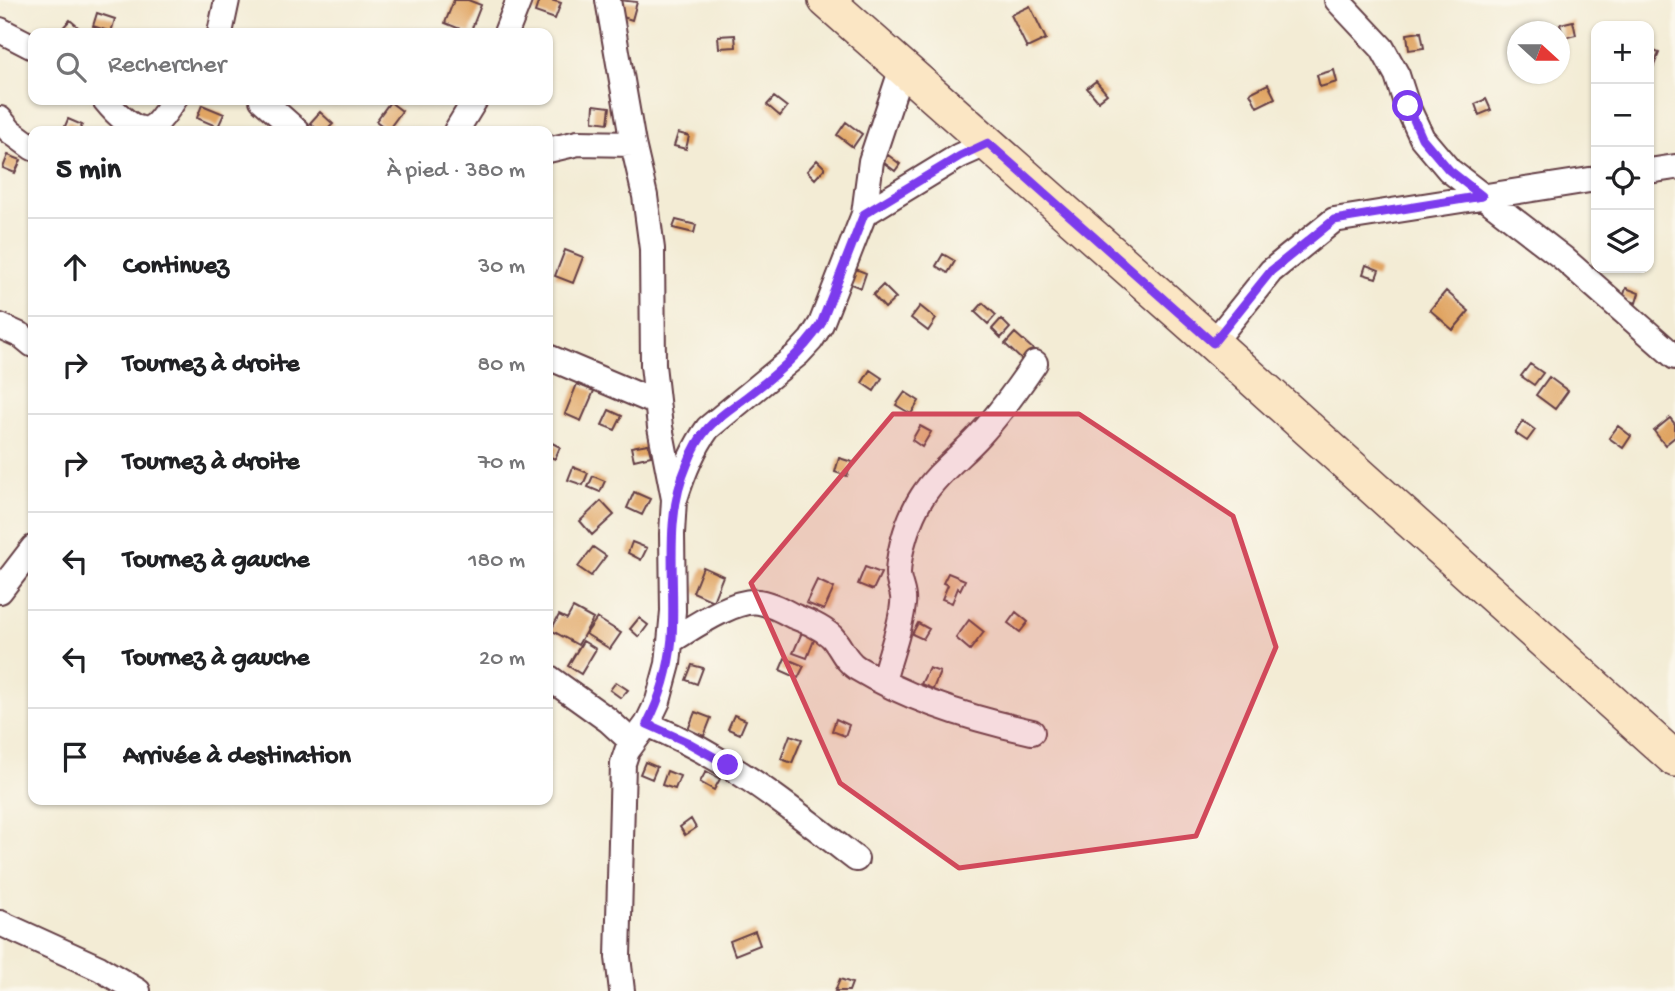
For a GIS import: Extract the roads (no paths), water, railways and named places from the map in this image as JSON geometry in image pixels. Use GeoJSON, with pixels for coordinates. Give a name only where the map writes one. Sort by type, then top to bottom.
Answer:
{"type":"FeatureCollection","features":[{"type":"Feature","properties":{"kind":"street"},"geometry":{"type":"LineString","coordinates":[[221,28],[227,0]]}},
{"type":"Feature","properties":{"kind":"street"},"geometry":{"type":"LineString","coordinates":[[508,28],[519,0]]}},
{"type":"Feature","properties":{"kind":"street"},"geometry":{"type":"LineString","coordinates":[[608,0],[633,144],[645,196],[652,249],[652,325],[657,403],[674,499],[672,640],[664,683],[623,763],[618,957],[622,991]]}},
{"type":"Feature","properties":{"kind":"street"},"geometry":{"type":"LineString","coordinates":[[826,0],[1213,343],[1675,759]]}},
{"type":"Feature","properties":{"kind":"street"},"geometry":{"type":"LineString","coordinates":[[1338,0],[1382,48],[1397,75],[1422,138],[1449,170],[1563,258],[1675,357]]}},
{"type":"Feature","properties":{"kind":"street"},"geometry":{"type":"LineString","coordinates":[[0,30],[28,44]]}},
{"type":"Feature","properties":{"kind":"street"},"geometry":{"type":"LineString","coordinates":[[674,499],[697,442],[708,428],[781,368],[816,332],[864,214],[871,161],[902,68]]}},
{"type":"Feature","properties":{"kind":"street"},"geometry":{"type":"LineString","coordinates":[[110,105],[135,126]]}},
{"type":"Feature","properties":{"kind":"street"},"geometry":{"type":"LineString","coordinates":[[155,126],[170,105]]}},
{"type":"Feature","properties":{"kind":"street"},"geometry":{"type":"LineString","coordinates":[[268,105],[291,126]]}},
{"type":"Feature","properties":{"kind":"street"},"geometry":{"type":"LineString","coordinates":[[459,126],[472,105]]}},
{"type":"Feature","properties":{"kind":"street"},"geometry":{"type":"LineString","coordinates":[[0,119],[10,131],[28,144]]}},
{"type":"Feature","properties":{"kind":"street"},"geometry":{"type":"LineString","coordinates":[[553,149],[578,143],[633,144]]}},
{"type":"Feature","properties":{"kind":"street"},"geometry":{"type":"LineString","coordinates":[[864,214],[960,156],[988,143]]}},
{"type":"Feature","properties":{"kind":"street"},"geometry":{"type":"LineString","coordinates":[[1654,170],[1675,167]]}},
{"type":"Feature","properties":{"kind":"street"},"geometry":{"type":"LineString","coordinates":[[1213,343],[1271,271],[1334,220],[1591,180]]}},
{"type":"Feature","properties":{"kind":"street"},"geometry":{"type":"LineString","coordinates":[[0,326],[28,341]]}},
{"type":"Feature","properties":{"kind":"street"},"geometry":{"type":"LineString","coordinates":[[553,359],[657,403]]}},
{"type":"Feature","properties":{"kind":"street"},"geometry":{"type":"LineString","coordinates":[[883,681],[903,607],[903,592],[898,575],[900,564],[910,523],[921,498],[1004,407],[1035,363]]}},
{"type":"Feature","properties":{"kind":"street"},"geometry":{"type":"LineString","coordinates":[[0,591],[28,555]]}},
{"type":"Feature","properties":{"kind":"street"},"geometry":{"type":"LineString","coordinates":[[672,640],[738,605],[758,602],[771,605],[823,629],[833,637],[846,660],[855,668],[934,704],[1032,732]]}},
{"type":"Feature","properties":{"kind":"street"},"geometry":{"type":"LineString","coordinates":[[553,681],[608,720],[639,733],[706,752],[764,787],[856,859]]}},
{"type":"Feature","properties":{"kind":"street"},"geometry":{"type":"LineString","coordinates":[[0,923],[99,968],[138,991]]}}]}
